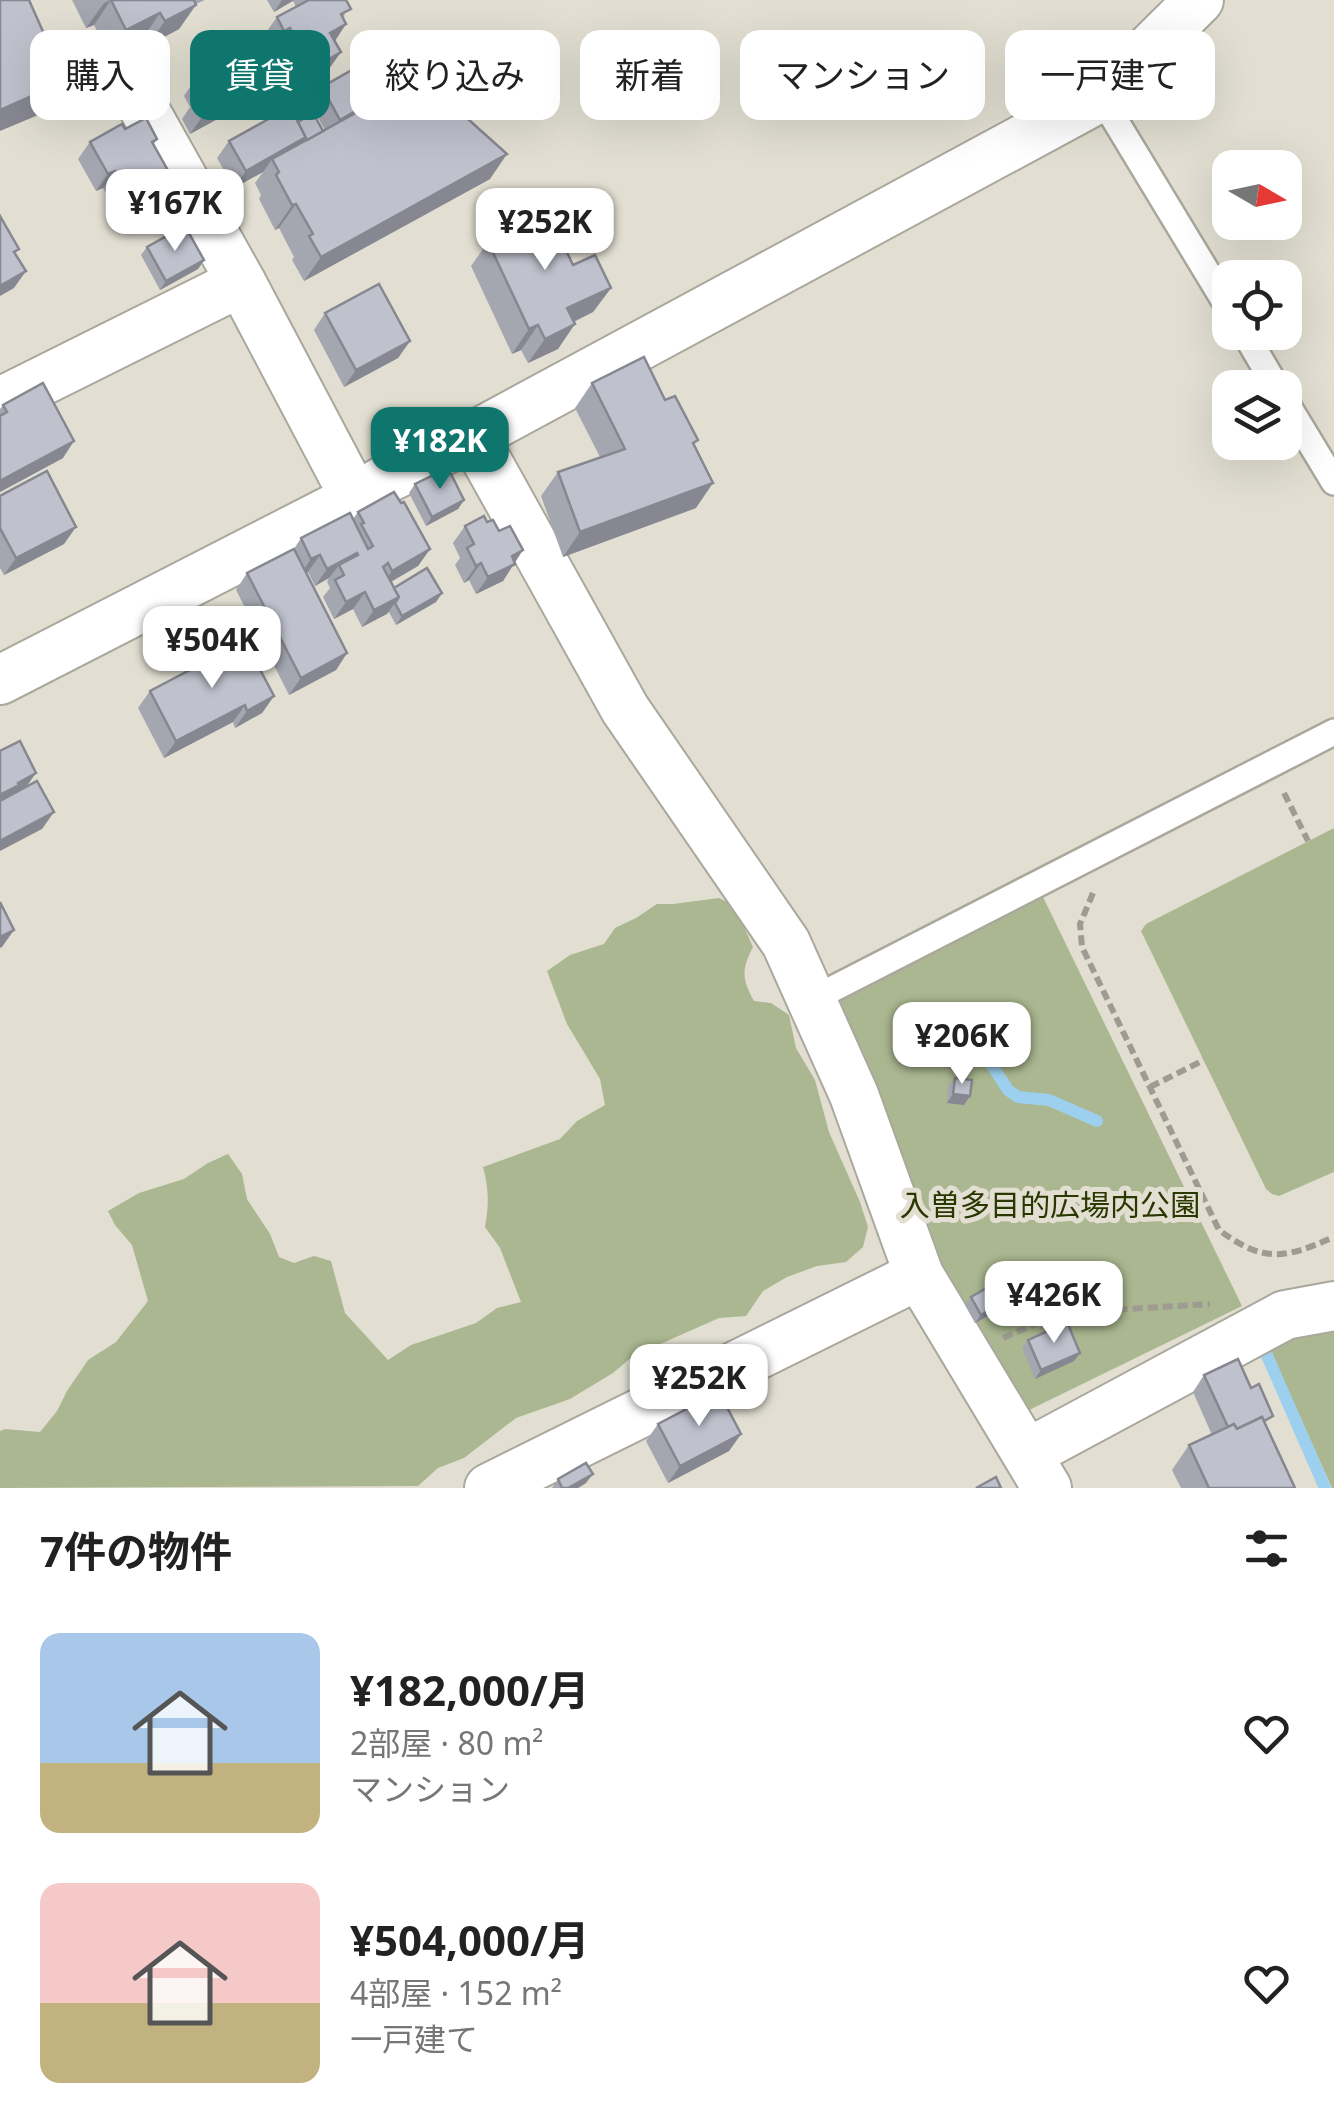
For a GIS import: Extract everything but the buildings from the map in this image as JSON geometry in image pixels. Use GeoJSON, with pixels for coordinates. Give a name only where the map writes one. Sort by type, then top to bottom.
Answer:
{"type":"FeatureCollection","features":[{"type":"Feature","properties":{"kind":"street"},"geometry":{"type":"LineString","coordinates":[[1169,30],[1199,0]]}},
{"type":"Feature","properties":{"kind":"street"},"geometry":{"type":"LineString","coordinates":[[149,120],[356,498]]}},
{"type":"Feature","properties":{"kind":"street"},"geometry":{"type":"LineString","coordinates":[[0,680],[356,498],[1058,120]]}},
{"type":"Feature","properties":{"kind":"street"},"geometry":{"type":"LineString","coordinates":[[0,402],[241,282]]}},
{"type":"Feature","properties":{"kind":"street"},"geometry":{"type":"LineString","coordinates":[[472,436],[625,708],[786,943],[854,1096],[918,1275],[1038,1470],[1284,1315],[1334,1306]]}},
{"type":"Feature","properties":{"kind":"street"},"geometry":{"type":"LineString","coordinates":[[489,1488],[918,1275]]}},
{"type":"Feature","properties":{"kind":"lane"},"geometry":{"type":"LineString","coordinates":[[1115,120],[1212,280]]}},
{"type":"Feature","properties":{"kind":"lane"},"geometry":{"type":"LineString","coordinates":[[1302,429],[1334,482]]}},
{"type":"Feature","properties":{"kind":"lane"},"geometry":{"type":"LineString","coordinates":[[813,999],[1334,732]]}},
{"type":"Feature","properties":{"kind":"path"},"geometry":{"type":"LineString","coordinates":[[1282,788],[1308,841]]}},
{"type":"Feature","properties":{"kind":"path"},"geometry":{"type":"LineString","coordinates":[[1101,881],[1088,899],[1080,924],[1082,948],[1219,1230],[1241,1246],[1270,1256],[1306,1249],[1334,1238]]}},
{"type":"Feature","properties":{"kind":"path"},"geometry":{"type":"LineString","coordinates":[[1150,1087],[1204,1060]]}},
{"type":"Feature","properties":{"kind":"path"},"geometry":{"type":"LineString","coordinates":[[966,1356],[1061,1314],[1217,1304]]}},
{"type":"Feature","properties":{"kind":"green space"},"geometry":{"type":"Polygon","coordinates":[[[1334,828],[1334,1172],[1279,1196],[1266,1189],[1141,931],[1146,924],[1334,828]]]}},
{"type":"Feature","properties":{"kind":"green space","name":"入曽多目的広場内公園"},"geometry":{"type":"Polygon","coordinates":[[[1043,897],[1242,1306],[1021,1414],[934,1263],[837,1014],[842,998],[1043,897]]]}},
{"type":"Feature","properties":{"kind":"green space"},"geometry":{"type":"Polygon","coordinates":[[[719,898],[734,905],[753,947],[744,974],[754,1001],[771,1003],[789,1015],[796,1048],[815,1080],[829,1132],[860,1202],[868,1227],[863,1247],[846,1262],[817,1266],[787,1277],[763,1291],[746,1316],[719,1318],[639,1351],[613,1373],[570,1399],[516,1418],[464,1458],[438,1468],[418,1486],[0,1488],[0,1431],[40,1432],[88,1360],[116,1342],[148,1301],[132,1245],[108,1211],[139,1193],[184,1179],[228,1154],[242,1174],[247,1199],[270,1234],[279,1257],[294,1263],[314,1256],[331,1261],[345,1313],[388,1360],[411,1345],[476,1323],[497,1308],[521,1302],[500,1248],[485,1227],[488,1197],[483,1167],[560,1139],[577,1121],[605,1105],[600,1079],[567,1024],[547,971],[570,955],[604,944],[615,928],[657,904],[719,898]]]}},
{"type":"Feature","properties":{"kind":"green space"},"geometry":{"type":"Polygon","coordinates":[[[1334,1321],[1334,1488],[1332,1488],[1270,1350],[1334,1321]]]}},
{"type":"Feature","properties":{"kind":"waterway"},"geometry":{"type":"LineString","coordinates":[[908,1047],[980,1047],[1008,1090],[1018,1097],[1049,1100],[1097,1121]]}},
{"type":"Feature","properties":{"kind":"waterway"},"geometry":{"type":"LineString","coordinates":[[1265,1351],[1325,1488]]}}]}
